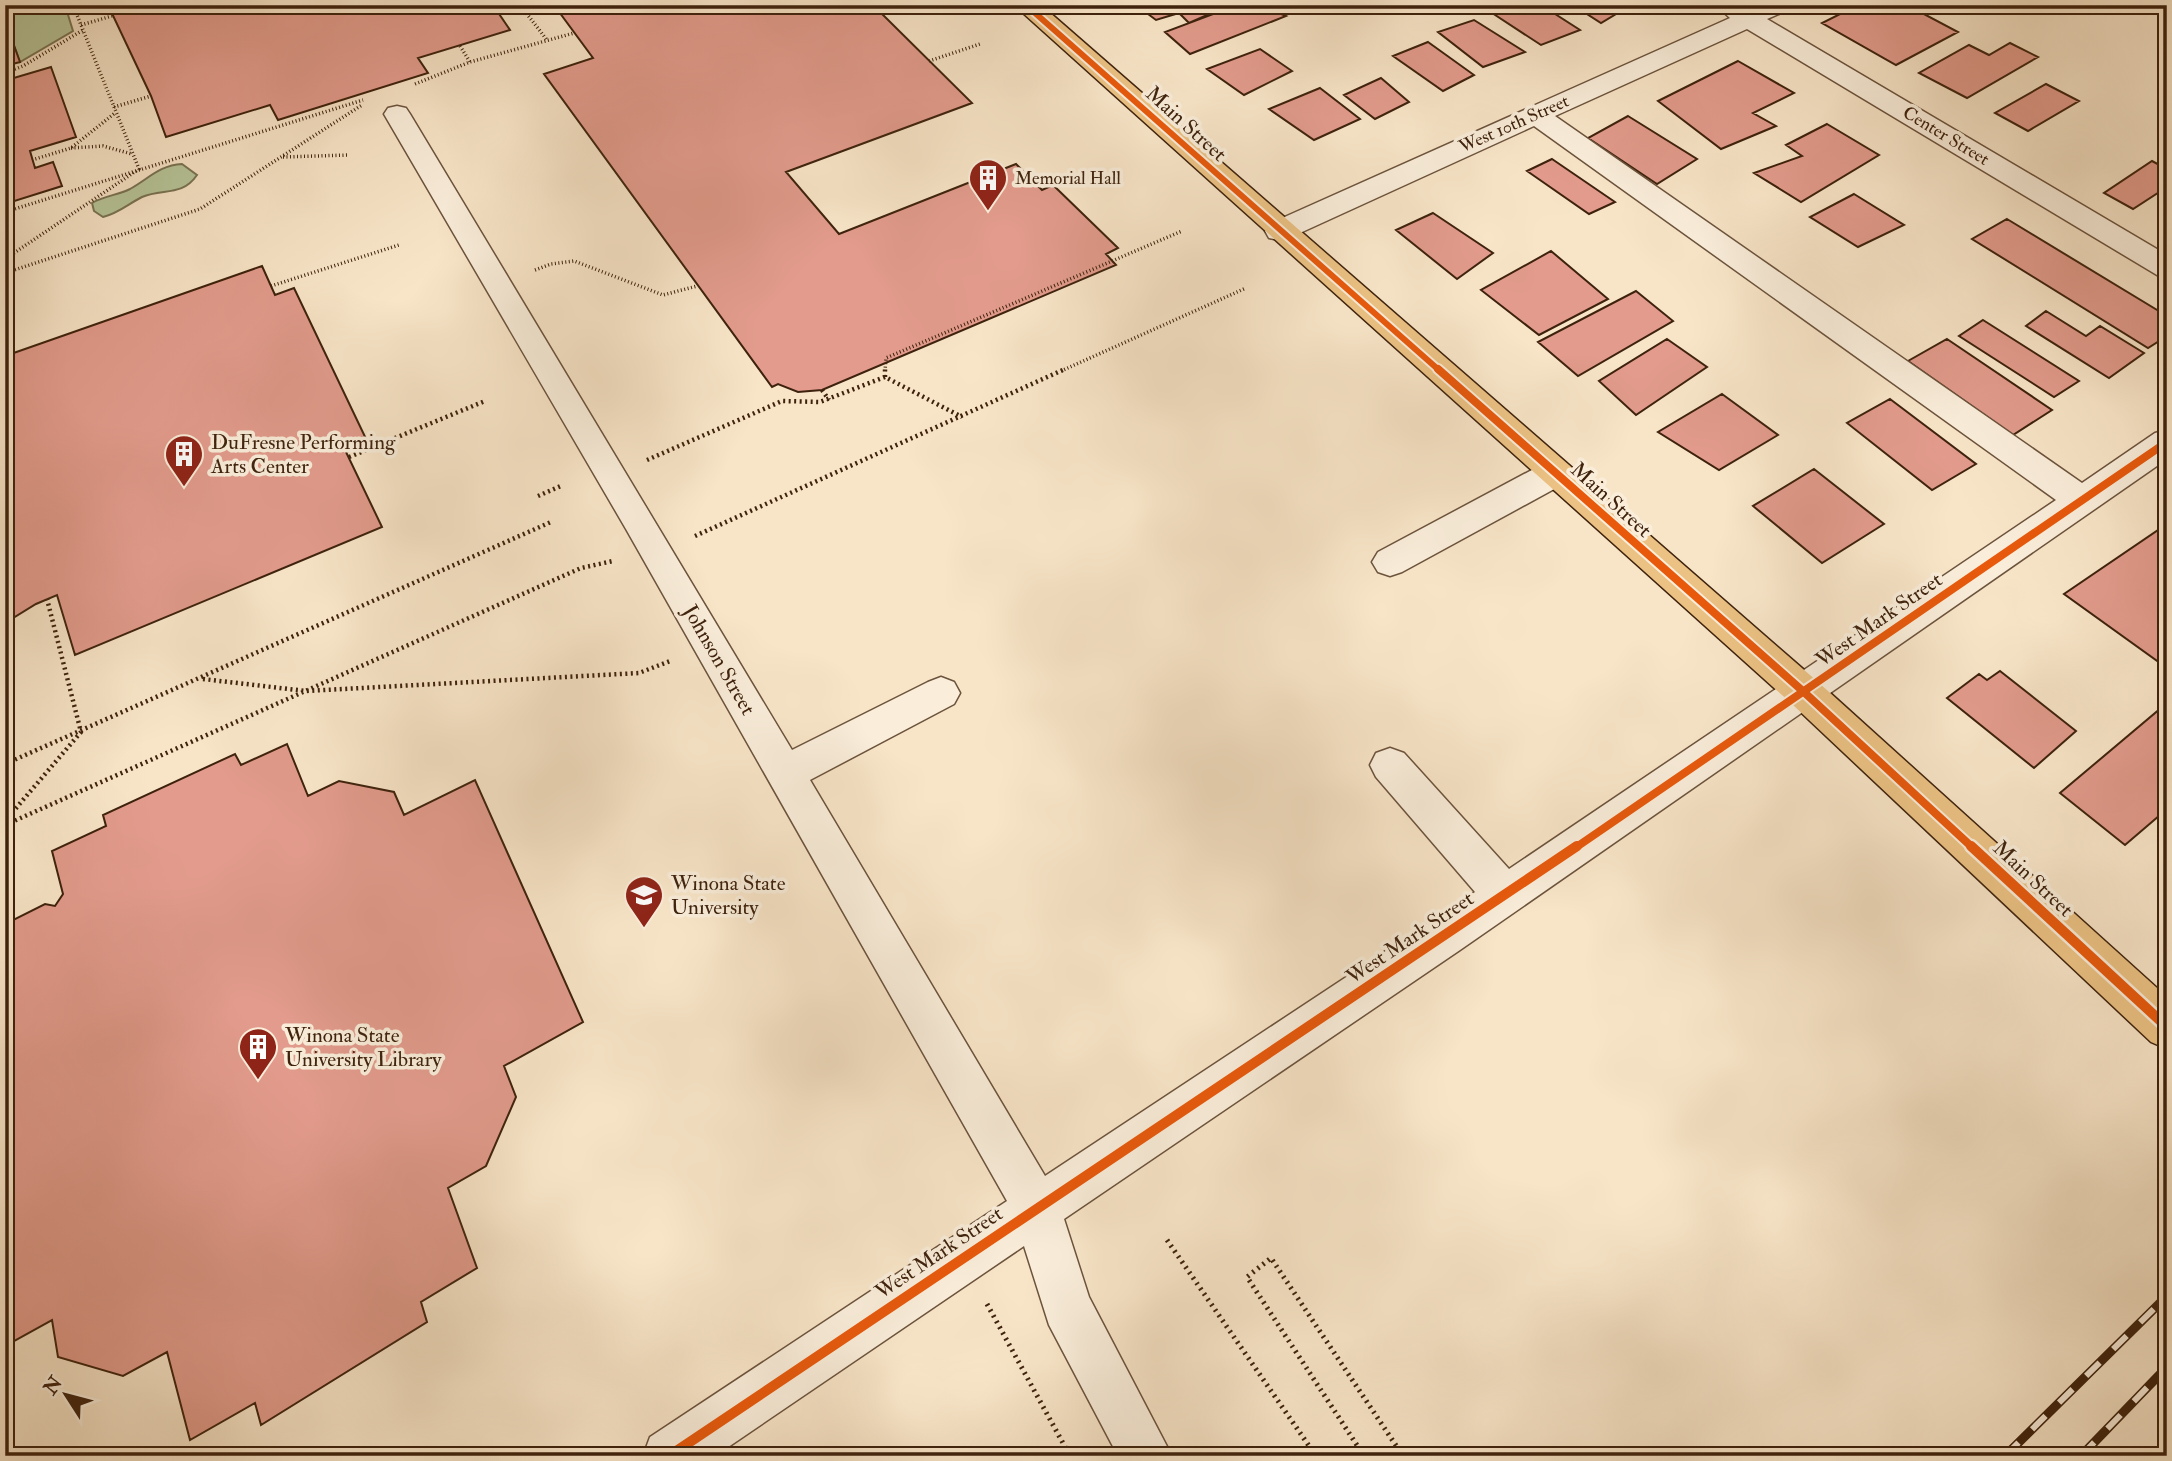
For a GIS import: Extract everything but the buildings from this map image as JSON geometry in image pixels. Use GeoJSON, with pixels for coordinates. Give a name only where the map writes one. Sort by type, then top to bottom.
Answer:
{"type":"FeatureCollection","features":[{"type":"Feature","properties":{"kind":"main road","name":"Main Street"},"geometry":{"type":"LineString","coordinates":[[1026,5],[1805,693],[2167,1027]]}},
{"type":"Feature","properties":{"kind":"street","name":"West 10th Street"},"geometry":{"type":"LineString","coordinates":[[1279,230],[1536,114],[1737,12],[1779,5]]}},
{"type":"Feature","properties":{"kind":"street","name":"Center Street"},"geometry":{"type":"LineString","coordinates":[[1737,12],[2167,268]]}},
{"type":"Feature","properties":{"kind":"street","name":"Johnson Street"},"geometry":{"type":"LineString","coordinates":[[403,100],[498,285],[1037,1208],[1067,1307],[1146,1456]]}},
{"type":"Feature","properties":{"kind":"street"},"geometry":{"type":"LineString","coordinates":[[1536,114],[1567,139],[2082,501]]}},
{"type":"Feature","properties":{"kind":"street","name":"West Mark Street"},"geometry":{"type":"LineString","coordinates":[[669,1456],[818,1353],[964,1260],[1037,1208],[1805,693],[2167,442]]}},
{"type":"Feature","properties":{"kind":"street"},"geometry":{"type":"LineString","coordinates":[[1390,562],[1555,473]]}},
{"type":"Feature","properties":{"kind":"street"},"geometry":{"type":"LineString","coordinates":[[785,773],[941,693]]}},
{"type":"Feature","properties":{"kind":"street"},"geometry":{"type":"LineString","coordinates":[[1390,765],[1505,894]]}},
{"type":"Feature","properties":{"kind":"path"},"geometry":{"type":"LineString","coordinates":[[73,5],[139,169]]}},
{"type":"Feature","properties":{"kind":"path"},"geometry":{"type":"LineString","coordinates":[[520,5],[547,40]]}},
{"type":"Feature","properties":{"kind":"path"},"geometry":{"type":"LineString","coordinates":[[81,24],[112,16]]}},
{"type":"Feature","properties":{"kind":"path"},"geometry":{"type":"LineString","coordinates":[[5,73],[23,66],[83,30]]}},
{"type":"Feature","properties":{"kind":"path"},"geometry":{"type":"LineString","coordinates":[[403,100],[470,62],[574,33]]}},
{"type":"Feature","properties":{"kind":"path"},"geometry":{"type":"LineString","coordinates":[[929,61],[980,44]]}},
{"type":"Feature","properties":{"kind":"path"},"geometry":{"type":"LineString","coordinates":[[460,46],[470,62]]}},
{"type":"Feature","properties":{"kind":"path"},"geometry":{"type":"LineString","coordinates":[[114,107],[151,96]]}},
{"type":"Feature","properties":{"kind":"path"},"geometry":{"type":"LineString","coordinates":[[5,212],[375,97],[200,209],[5,273]]}},
{"type":"Feature","properties":{"kind":"path"},"geometry":{"type":"LineString","coordinates":[[71,148],[115,113]]}},
{"type":"Feature","properties":{"kind":"path"},"geometry":{"type":"LineString","coordinates":[[32,160],[71,148],[103,146],[132,154]]}},
{"type":"Feature","properties":{"kind":"path"},"geometry":{"type":"LineString","coordinates":[[282,157],[348,155]]}},
{"type":"Feature","properties":{"kind":"path"},"geometry":{"type":"LineString","coordinates":[[5,259],[139,169]]}},
{"type":"Feature","properties":{"kind":"path"},"geometry":{"type":"LineString","coordinates":[[886,377],[886,358],[1182,230]]}},
{"type":"Feature","properties":{"kind":"path"},"geometry":{"type":"LineString","coordinates":[[271,286],[399,245]]}},
{"type":"Feature","properties":{"kind":"path"},"geometry":{"type":"LineString","coordinates":[[498,285],[551,264],[574,261],[650,292],[675,293],[697,286]]}},
{"type":"Feature","properties":{"kind":"path"},"geometry":{"type":"LineString","coordinates":[[643,462],[782,401],[810,403],[830,400],[886,377],[963,417]]}},
{"type":"Feature","properties":{"kind":"path"},"geometry":{"type":"LineString","coordinates":[[822,390],[830,400]]}},
{"type":"Feature","properties":{"kind":"path"},"geometry":{"type":"LineString","coordinates":[[349,457],[485,401]]}},
{"type":"Feature","properties":{"kind":"path"},"geometry":{"type":"LineString","coordinates":[[538,496],[563,485]]}},
{"type":"Feature","properties":{"kind":"path"},"geometry":{"type":"LineString","coordinates":[[5,764],[551,522]]}},
{"type":"Feature","properties":{"kind":"path"},"geometry":{"type":"LineString","coordinates":[[47,599],[81,732]]}},
{"type":"Feature","properties":{"kind":"path"},"geometry":{"type":"LineString","coordinates":[[200,679],[306,691],[639,673],[710,645]]}},
{"type":"Feature","properties":{"kind":"path"},"geometry":{"type":"LineString","coordinates":[[5,821],[81,732]]}},
{"type":"Feature","properties":{"kind":"path"},"geometry":{"type":"LineString","coordinates":[[5,855],[11,886],[5,894]]}},
{"type":"Feature","properties":{"kind":"path"},"geometry":{"type":"LineString","coordinates":[[1167,1240],[1316,1456]]}},
{"type":"Feature","properties":{"kind":"path"},"geometry":{"type":"LineString","coordinates":[[1364,1456],[1247,1277],[1271,1258],[1403,1456]]}},
{"type":"Feature","properties":{"kind":"path"},"geometry":{"type":"LineString","coordinates":[[964,1260],[1070,1456]]}},
{"type":"Feature","properties":{"kind":"green space"},"geometry":{"type":"Polygon","coordinates":[[[5,5],[65,5],[73,31],[20,62],[12,40],[5,42],[5,5]]]}},
{"type":"Feature","properties":{"kind":"green space"},"geometry":{"type":"Polygon","coordinates":[[[182,164],[197,175],[185,186],[142,197],[103,217],[94,211],[92,203],[130,189],[161,170],[182,164]]]}},
{"type":"Feature","properties":{"kind":"railway"},"geometry":{"type":"LineString","coordinates":[[2005,1456],[2167,1296]]}},
{"type":"Feature","properties":{"kind":"railway"},"geometry":{"type":"LineString","coordinates":[[2081,1456],[2167,1367]]}},
{"type":"Feature","properties":{"kind":"cycle path"},"geometry":{"type":"LineString","coordinates":[[1026,5],[1805,693],[2167,1027]]}},
{"type":"Feature","properties":{"kind":"cycle path"},"geometry":{"type":"LineString","coordinates":[[669,1456],[1445,936],[2167,442]]}},
{"type":"Feature","properties":{"kind":"place","name":"Memorial Hall"},"geometry":{"type":"Point","coordinates":[988,212]}},
{"type":"Feature","properties":{"kind":"place","name":"DuFresne Performing Arts Center"},"geometry":{"type":"Point","coordinates":[184,488]}},
{"type":"Feature","properties":{"kind":"place","name":"Winona State University"},"geometry":{"type":"Point","coordinates":[644,929]}},
{"type":"Feature","properties":{"kind":"place","name":"Winona State University Library"},"geometry":{"type":"Point","coordinates":[258,1081]}}]}
